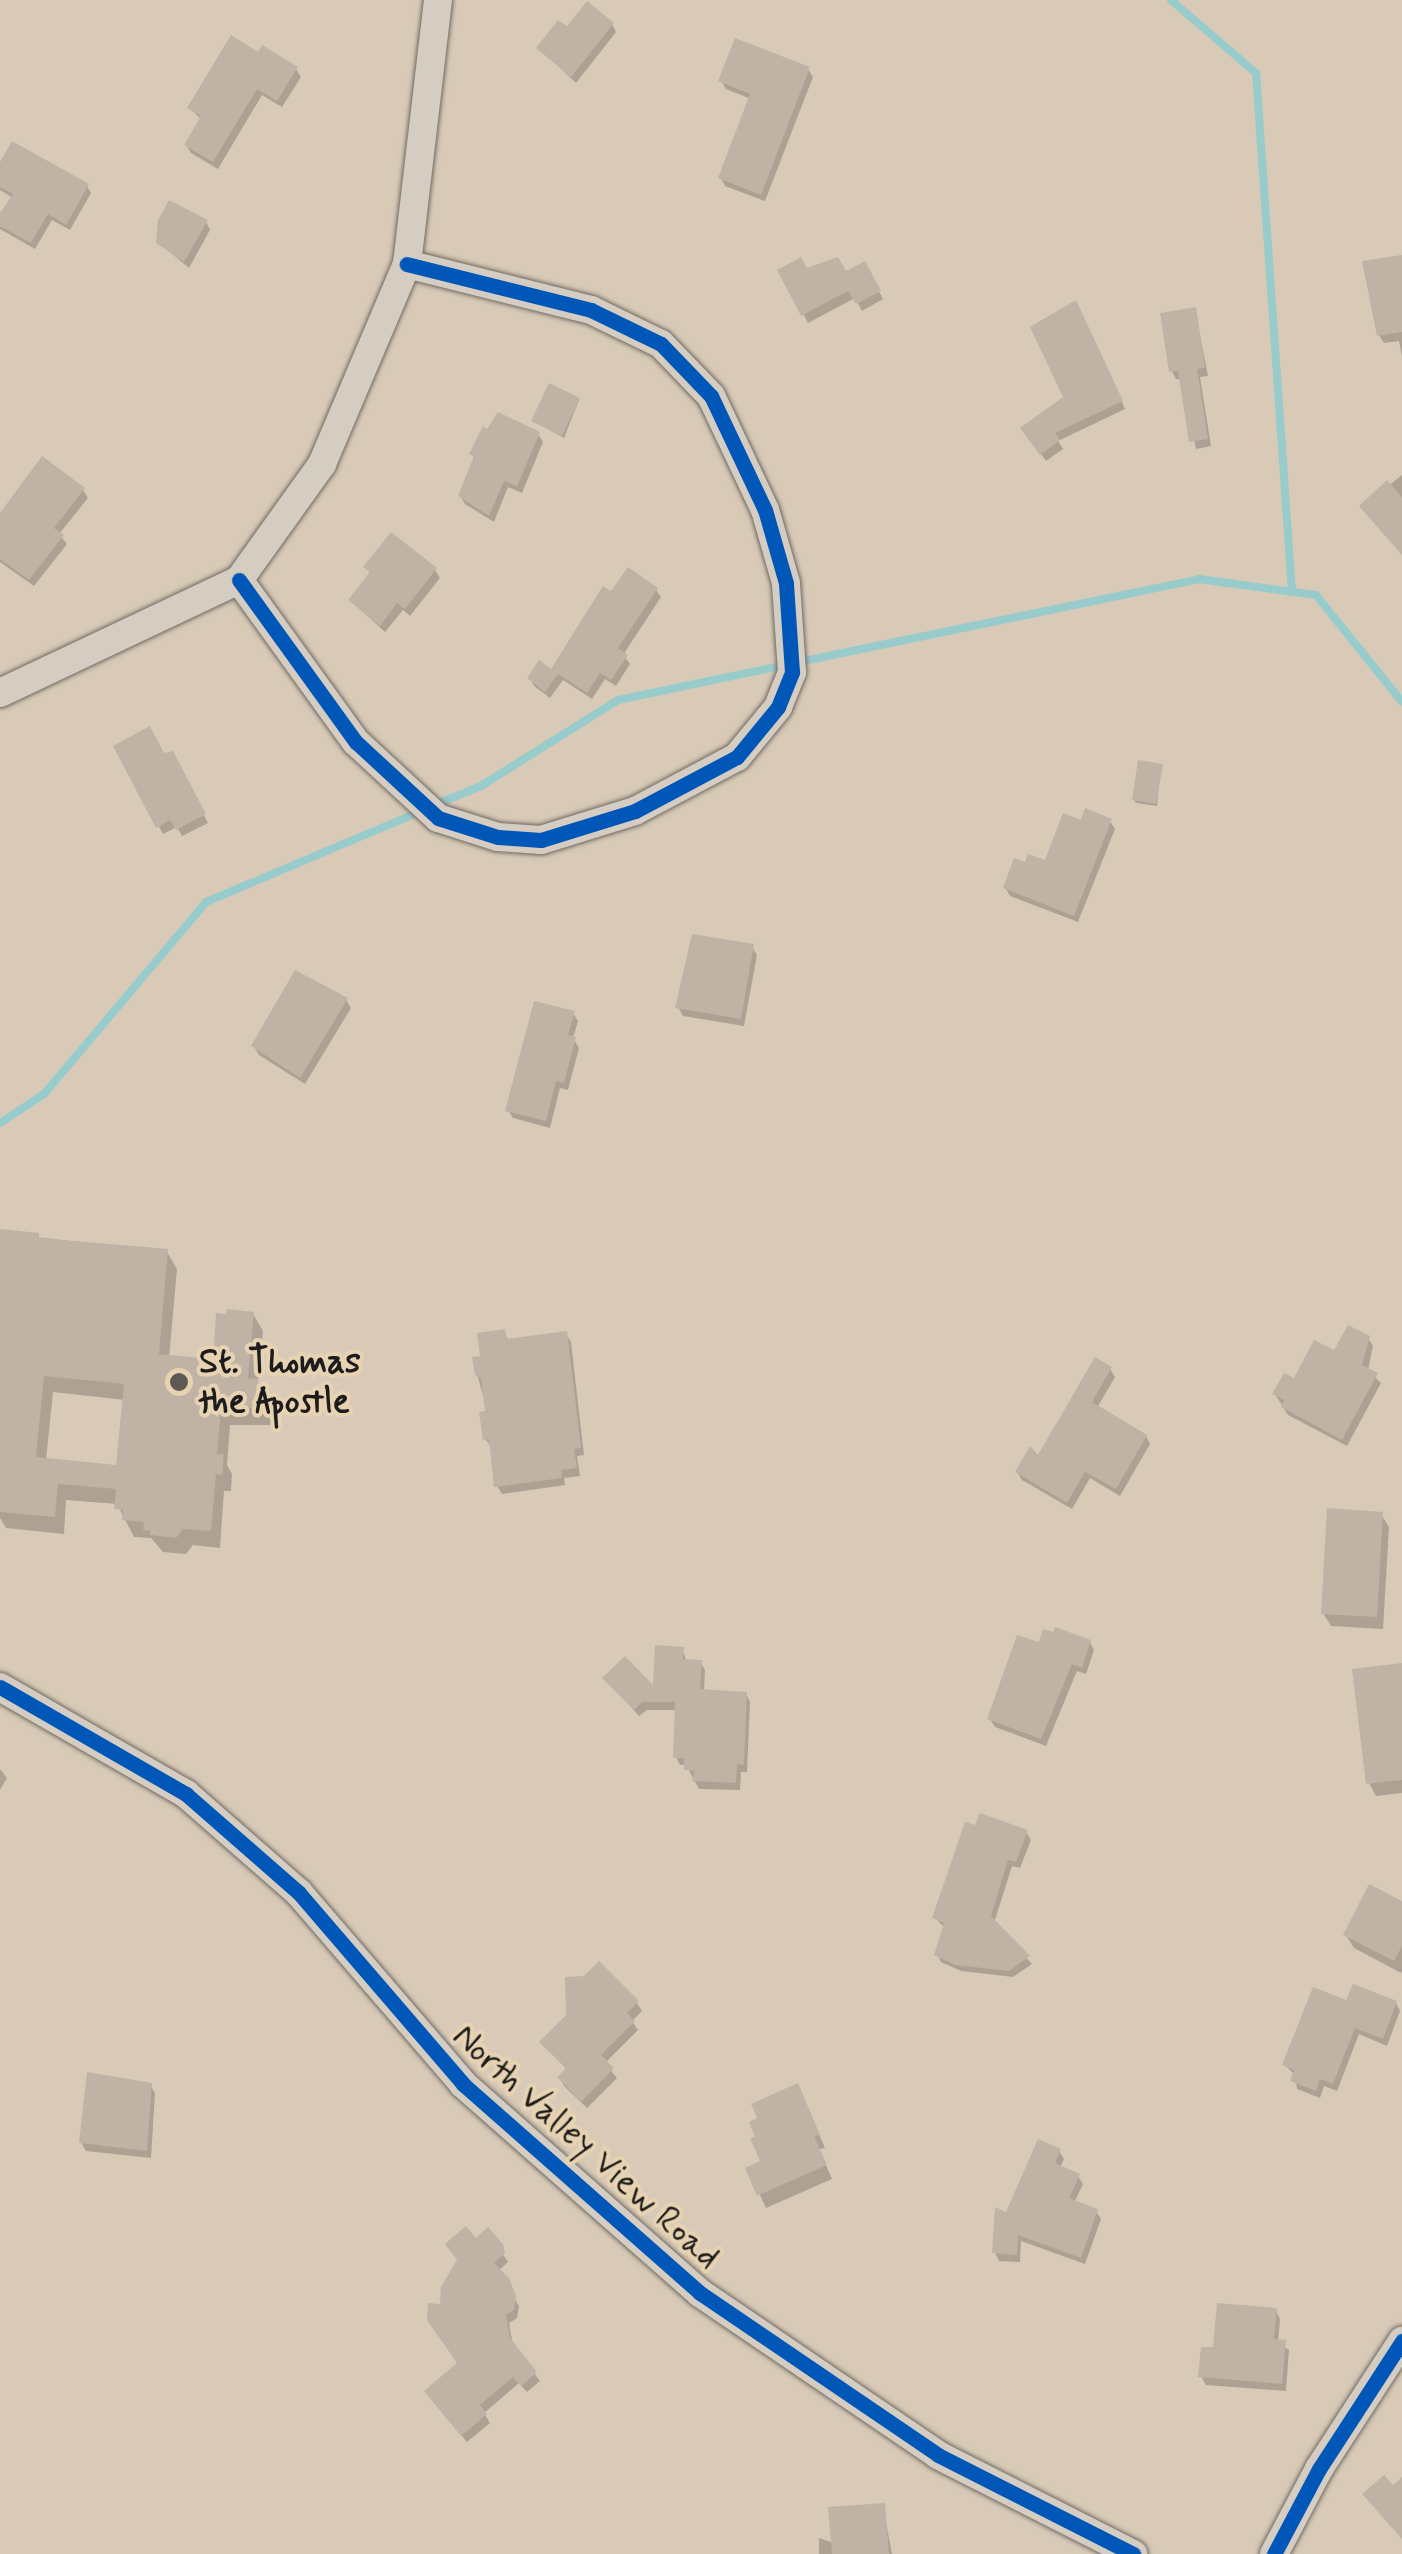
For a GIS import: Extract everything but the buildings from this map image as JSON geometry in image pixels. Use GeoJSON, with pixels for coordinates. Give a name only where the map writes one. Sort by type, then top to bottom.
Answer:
{"type":"FeatureCollection","features":[{"type":"Feature","properties":{"kind":"street"},"geometry":{"type":"LineString","coordinates":[[0,692],[239,580],[322,464],[407,264],[438,0]]}},
{"type":"Feature","properties":{"kind":"street"},"geometry":{"type":"LineString","coordinates":[[239,580],[356,742],[438,818],[498,838],[541,840],[635,811],[737,757],[778,708],[792,672],[786,583],[765,510],[711,396],[661,344],[592,310],[407,264]]}},
{"type":"Feature","properties":{"kind":"street","name":"North Valley View Road"},"geometry":{"type":"LineString","coordinates":[[0,1688],[186,1794],[298,1893],[462,2084],[700,2293],[938,2455],[1132,2554]]}},
{"type":"Feature","properties":{"kind":"street"},"geometry":{"type":"LineString","coordinates":[[1274,2554],[1319,2469],[1402,2341]]}},
{"type":"Feature","properties":{"kind":"waterway"},"geometry":{"type":"LineString","coordinates":[[1171,0],[1256,73],[1292,592]]}},
{"type":"Feature","properties":{"kind":"waterway"},"geometry":{"type":"LineString","coordinates":[[799,662],[1199,579],[1316,595],[1402,702]]}},
{"type":"Feature","properties":{"kind":"waterway"},"geometry":{"type":"LineString","coordinates":[[432,806],[481,786],[618,700],[786,665]]}},
{"type":"Feature","properties":{"kind":"waterway"},"geometry":{"type":"LineString","coordinates":[[0,1123],[44,1094],[206,902],[419,812]]}},
{"type":"Feature","properties":{"kind":"cycle path"},"geometry":{"type":"LineString","coordinates":[[239,580],[356,742],[438,818],[498,837],[541,840],[635,811],[737,757],[778,707],[792,672],[786,583],[765,510],[711,396],[661,344],[591,310],[407,264]]}},
{"type":"Feature","properties":{"kind":"cycle path"},"geometry":{"type":"LineString","coordinates":[[0,1687],[186,1794],[299,1893],[463,2084],[700,2293],[938,2455],[1133,2554]]}},
{"type":"Feature","properties":{"kind":"cycle path"},"geometry":{"type":"LineString","coordinates":[[1274,2554],[1319,2469],[1402,2341]]}},
{"type":"Feature","properties":{"kind":"place","name":"St. Thomas the Apostle"},"geometry":{"type":"Point","coordinates":[179,1382]}}]}
